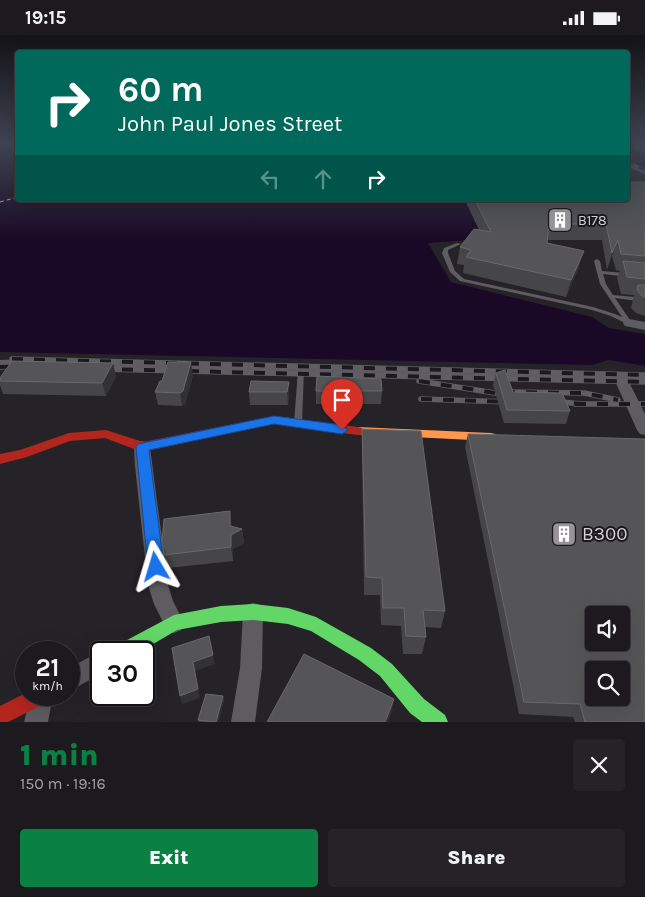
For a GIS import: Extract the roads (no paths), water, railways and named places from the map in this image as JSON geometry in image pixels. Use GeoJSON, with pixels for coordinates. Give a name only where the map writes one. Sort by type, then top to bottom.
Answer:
{"type":"FeatureCollection","features":[{"type":"Feature","properties":{"kind":"street"},"geometry":{"type":"LineString","coordinates":[[629,323],[645,326]]}},
{"type":"Feature","properties":{"kind":"street"},"geometry":{"type":"LineString","coordinates":[[0,363],[40,363]]}},
{"type":"Feature","properties":{"kind":"street"},"geometry":{"type":"LineString","coordinates":[[78,364],[645,378]]}},
{"type":"Feature","properties":{"kind":"street"},"geometry":{"type":"LineString","coordinates":[[620,377],[643,432]]}},
{"type":"Feature","properties":{"kind":"street"},"geometry":{"type":"LineString","coordinates":[[0,459],[22,454],[69,437],[92,433],[119,437],[142,447],[264,421],[282,420],[356,431],[500,437]]}},
{"type":"Feature","properties":{"kind":"street"},"geometry":{"type":"LineString","coordinates":[[142,447],[158,585],[164,604],[174,623]]}},
{"type":"Feature","properties":{"kind":"street"},"geometry":{"type":"LineString","coordinates":[[243,722],[250,668],[253,612]]}},
{"type":"Feature","properties":{"kind":"street"},"geometry":{"type":"LineString","coordinates":[[142,641],[174,623],[220,614],[253,612],[288,615],[316,625],[341,639],[386,671],[418,706],[438,722]]}},
{"type":"Feature","properties":{"kind":"street"},"geometry":{"type":"LineString","coordinates":[[0,716],[20,706]]}},
{"type":"Feature","properties":{"kind":"street"},"geometry":{"type":"LineString","coordinates":[[36,722],[39,706]]}},
{"type":"Feature","properties":{"kind":"lane"},"geometry":{"type":"LineString","coordinates":[[459,244],[446,249],[445,253],[453,272],[462,280],[593,309],[613,315],[629,323]]}},
{"type":"Feature","properties":{"kind":"lane"},"geometry":{"type":"LineString","coordinates":[[597,261],[603,284],[629,323]]}},
{"type":"Feature","properties":{"kind":"lane"},"geometry":{"type":"LineString","coordinates":[[599,272],[645,277]]}},
{"type":"Feature","properties":{"kind":"lane"},"geometry":{"type":"LineString","coordinates":[[610,296],[645,300]]}},
{"type":"Feature","properties":{"kind":"lane"},"geometry":{"type":"LineString","coordinates":[[298,423],[302,370]]}},
{"type":"Feature","properties":{"kind":"railway"},"geometry":{"type":"LineString","coordinates":[[12,359],[645,375]]}},
{"type":"Feature","properties":{"kind":"railway"},"geometry":{"type":"LineString","coordinates":[[0,367],[22,366]]}},
{"type":"Feature","properties":{"kind":"railway"},"geometry":{"type":"LineString","coordinates":[[100,369],[645,382]]}},
{"type":"Feature","properties":{"kind":"railway"},"geometry":{"type":"LineString","coordinates":[[419,381],[508,395]]}},
{"type":"Feature","properties":{"kind":"railway"},"geometry":{"type":"LineString","coordinates":[[504,392],[584,393],[618,400]]}},
{"type":"Feature","properties":{"kind":"railway"},"geometry":{"type":"LineString","coordinates":[[421,399],[513,402]]}},
{"type":"Feature","properties":{"kind":"railway"},"geometry":{"type":"LineString","coordinates":[[552,401],[581,404]]}},
{"type":"Feature","properties":{"kind":"railway"},"geometry":{"type":"LineString","coordinates":[[575,404],[581,404]]}},
{"type":"Feature","properties":{"kind":"railway"},"geometry":{"type":"LineString","coordinates":[[581,404],[645,404]]}},
{"type":"Feature","properties":{"kind":"place","name":"B178"},"geometry":{"type":"Point","coordinates":[560,220]}},
{"type":"Feature","properties":{"kind":"place","name":"B300"},"geometry":{"type":"Point","coordinates":[564,534]}}]}
